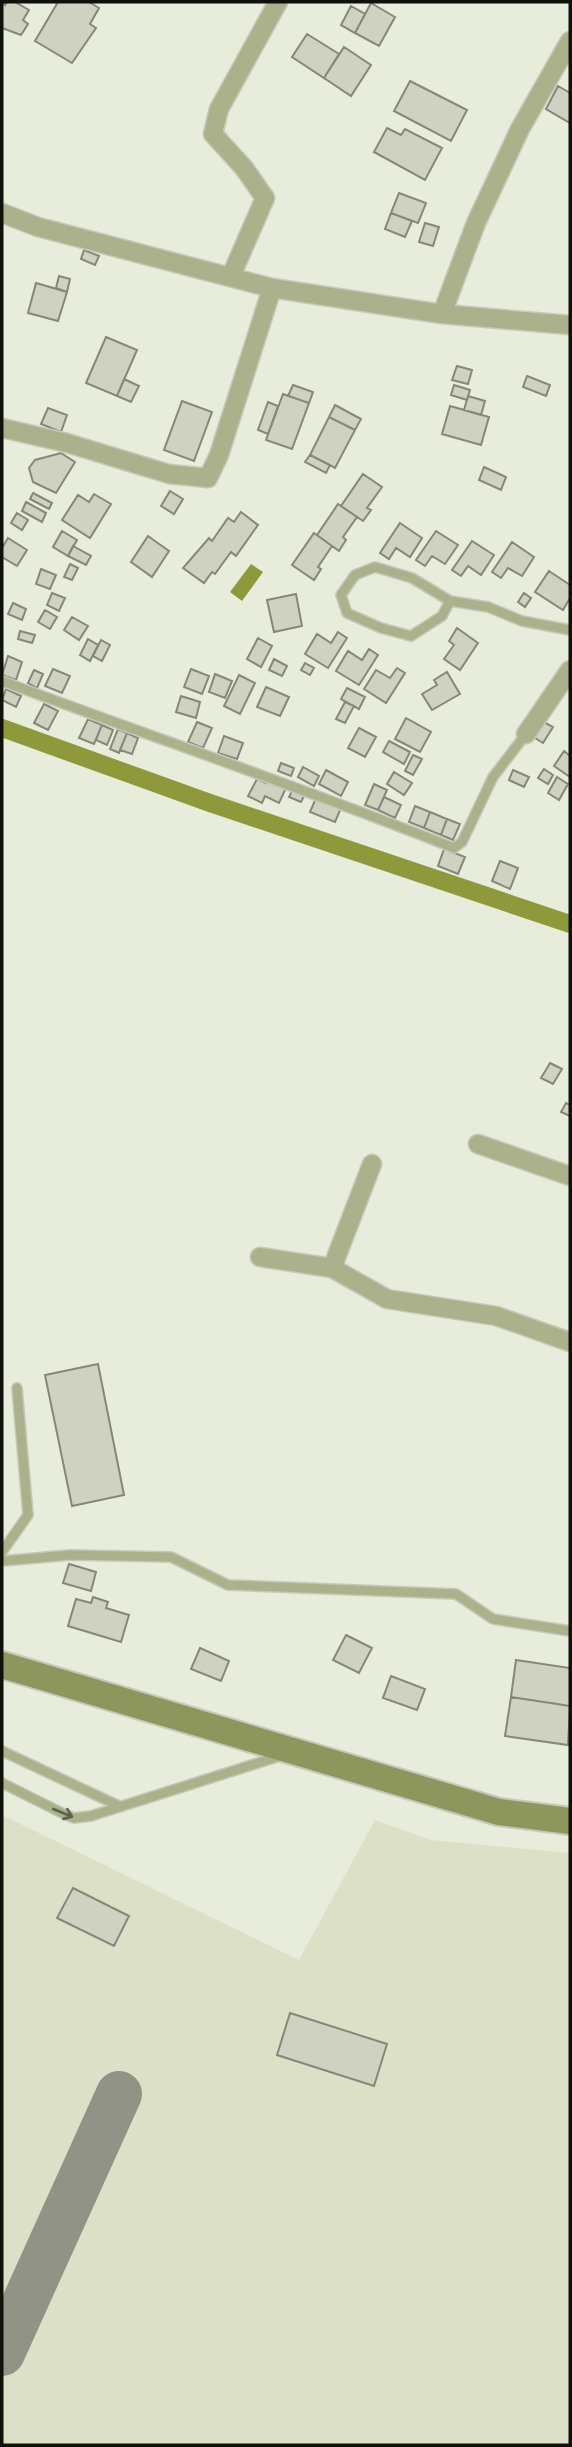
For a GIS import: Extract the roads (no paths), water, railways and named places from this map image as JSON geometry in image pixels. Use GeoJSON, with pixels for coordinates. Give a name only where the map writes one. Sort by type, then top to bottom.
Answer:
{"type":"FeatureCollection","features":[{"type":"Feature","properties":{"kind":"main road"},"geometry":{"type":"LineString","coordinates":[[2,1665],[499,1812],[570,1821]]}},
{"type":"Feature","properties":{"kind":"street"},"geometry":{"type":"LineString","coordinates":[[231,276],[265,198],[244,168],[213,134],[219,109],[278,2]]}},
{"type":"Feature","properties":{"kind":"street"},"geometry":{"type":"LineString","coordinates":[[442,314],[476,223],[520,129],[570,41]]}},
{"type":"Feature","properties":{"kind":"street"},"geometry":{"type":"LineString","coordinates":[[2,213],[38,227],[272,288],[442,314],[570,325]]}},
{"type":"Feature","properties":{"kind":"street"},"geometry":{"type":"LineString","coordinates":[[2,428],[67,443],[169,474],[208,478],[219,455],[272,288]]}},
{"type":"Feature","properties":{"kind":"street"},"geometry":{"type":"LineString","coordinates":[[526,734],[570,670]]}},
{"type":"Feature","properties":{"kind":"street"},"geometry":{"type":"LineString","coordinates":[[478,1144],[570,1176]]}},
{"type":"Feature","properties":{"kind":"street"},"geometry":{"type":"LineString","coordinates":[[332,1268],[372,1164]]}},
{"type":"Feature","properties":{"kind":"street"},"geometry":{"type":"LineString","coordinates":[[260,1257],[332,1268],[387,1298],[496,1316],[570,1342]]}},
{"type":"Feature","properties":{"kind":"lane"},"geometry":{"type":"LineString","coordinates":[[450,601],[442,616],[411,636],[381,628],[347,613],[341,595],[355,575],[375,567],[412,578],[450,601],[488,607],[522,621],[570,630]]}},
{"type":"Feature","properties":{"kind":"lane"},"geometry":{"type":"LineString","coordinates":[[2,681],[165,742],[257,771],[454,848],[462,842],[493,777],[526,734]]}},
{"type":"Feature","properties":{"kind":"lane"},"geometry":{"type":"LineString","coordinates":[[2,1552],[28,1515],[17,1388]]}},
{"type":"Feature","properties":{"kind":"lane"},"geometry":{"type":"LineString","coordinates":[[2,1561],[70,1555],[171,1557],[228,1585],[456,1594],[493,1619],[570,1631]]}},
{"type":"Feature","properties":{"kind":"lane"},"geometry":{"type":"LineString","coordinates":[[2,1751],[119,1807]]}},
{"type":"Feature","properties":{"kind":"lane"},"geometry":{"type":"LineString","coordinates":[[2,1783],[74,1818],[119,1807],[297,1751]]}},
{"type":"Feature","properties":{"kind":"waterway"},"geometry":{"type":"LineString","coordinates":[[2,728],[210,803],[570,924]]}}]}
